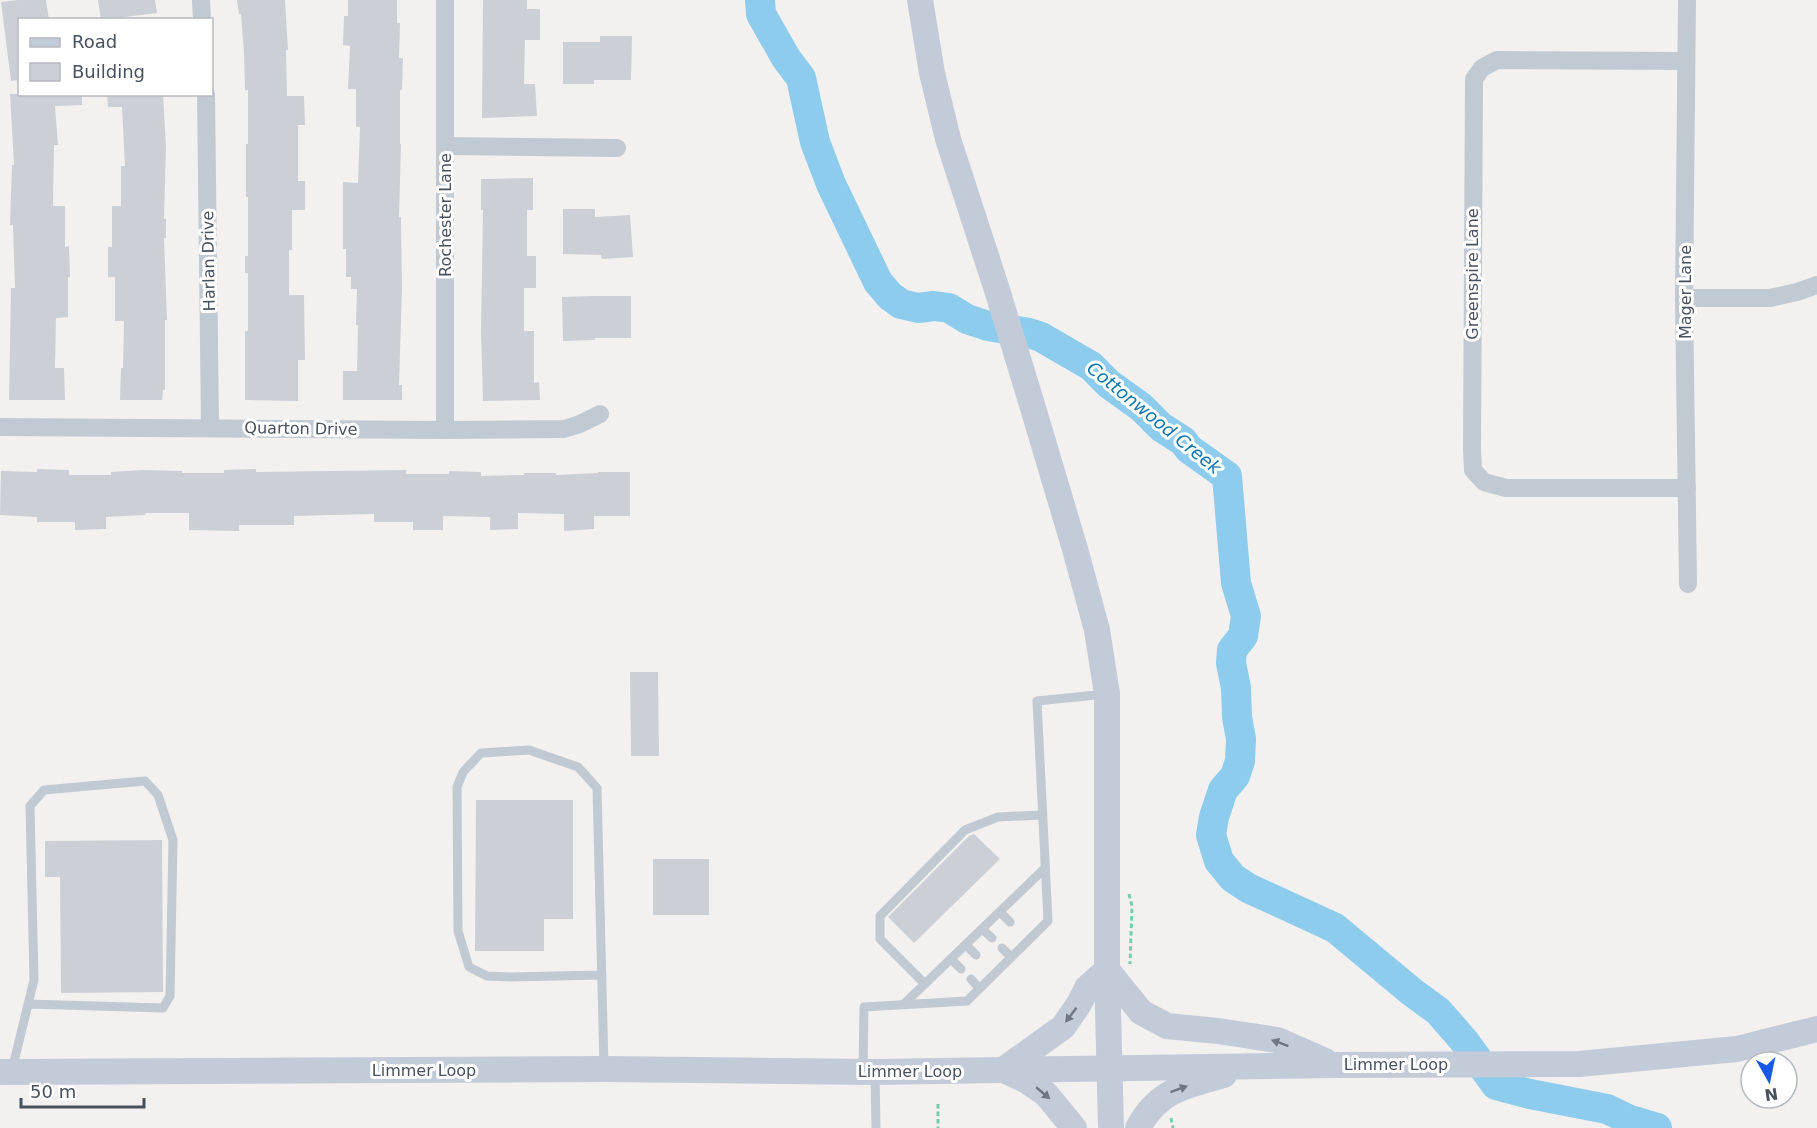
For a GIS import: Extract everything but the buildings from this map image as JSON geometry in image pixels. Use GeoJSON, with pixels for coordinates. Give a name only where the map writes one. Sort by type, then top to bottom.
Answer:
{"type":"FeatureCollection","features":[{"type":"Feature","properties":{"kind":"street"},"geometry":{"type":"LineString","coordinates":[[201,0],[202,18]]}},
{"type":"Feature","properties":{"kind":"street","name":"Rochester Lane"},"geometry":{"type":"LineString","coordinates":[[445,0],[445,430]]}},
{"type":"Feature","properties":{"kind":"street"},"geometry":{"type":"LineString","coordinates":[[920,0],[932,73],[948,139],[998,293],[1093,610],[1107,694],[1107,970],[1111,1128]]}},
{"type":"Feature","properties":{"kind":"street","name":"Mager Lane"},"geometry":{"type":"LineString","coordinates":[[1687,0],[1684,298],[1688,584]]}},
{"type":"Feature","properties":{"kind":"street","name":"Greenspire Lane"},"geometry":{"type":"LineString","coordinates":[[1686,61],[1497,60],[1482,68],[1474,79],[1472,449],[1473,470],[1484,482],[1506,489],[1687,488]]}},
{"type":"Feature","properties":{"kind":"street","name":"Harlan Drive"},"geometry":{"type":"LineString","coordinates":[[206,96],[210,427]]}},
{"type":"Feature","properties":{"kind":"street"},"geometry":{"type":"LineString","coordinates":[[445,146],[617,147]]}},
{"type":"Feature","properties":{"kind":"street"},"geometry":{"type":"LineString","coordinates":[[1684,298],[1770,298],[1817,285]]}},
{"type":"Feature","properties":{"kind":"street","name":"Quarton Drive"},"geometry":{"type":"LineString","coordinates":[[0,427],[564,429],[600,414]]}},
{"type":"Feature","properties":{"kind":"street"},"geometry":{"type":"LineString","coordinates":[[1107,970],[1141,1012],[1167,1026],[1277,1040],[1335,1065]]}},
{"type":"Feature","properties":{"kind":"street"},"geometry":{"type":"LineString","coordinates":[[1074,1128],[1046,1094],[1027,1081],[1003,1070],[1062,1027],[1079,1004],[1087,988],[1107,970]]}},
{"type":"Feature","properties":{"kind":"street","name":"Limmer Loop"},"geometry":{"type":"LineString","coordinates":[[6,1072],[604,1069],[869,1072],[1109,1067],[1579,1064],[1737,1050],[1817,1029]]}},
{"type":"Feature","properties":{"kind":"street"},"geometry":{"type":"LineString","coordinates":[[1138,1128],[1143,1118],[1164,1096],[1253,1066]]}},
{"type":"Feature","properties":{"kind":"lane"},"geometry":{"type":"LineString","coordinates":[[876,1128],[864,1007],[966,1001],[1048,921],[1037,701],[1107,694]]}},
{"type":"Feature","properties":{"kind":"lane"},"geometry":{"type":"LineString","coordinates":[[602,975],[487,976],[469,967],[458,931],[457,787],[463,772],[481,753],[529,750],[578,767],[597,788],[602,975],[604,1069]]}},
{"type":"Feature","properties":{"kind":"lane"},"geometry":{"type":"LineString","coordinates":[[6,1072],[34,980],[30,806],[44,790],[145,781],[158,795],[173,840],[170,996],[163,1008],[28,1004]]}},
{"type":"Feature","properties":{"kind":"lane"},"geometry":{"type":"LineString","coordinates":[[925,984],[880,939],[880,916],[965,830],[998,817],[1042,815]]}},
{"type":"Feature","properties":{"kind":"lane"},"geometry":{"type":"LineString","coordinates":[[904,1004],[1045,868]]}},
{"type":"Feature","properties":{"kind":"lane"},"geometry":{"type":"LineString","coordinates":[[1000,912],[1010,922]]}},
{"type":"Feature","properties":{"kind":"lane"},"geometry":{"type":"LineString","coordinates":[[982,929],[992,938]]}},
{"type":"Feature","properties":{"kind":"lane"},"geometry":{"type":"LineString","coordinates":[[1020,932],[1028,940]]}},
{"type":"Feature","properties":{"kind":"lane"},"geometry":{"type":"LineString","coordinates":[[966,945],[976,955]]}},
{"type":"Feature","properties":{"kind":"lane"},"geometry":{"type":"LineString","coordinates":[[1002,948],[1011,957]]}},
{"type":"Feature","properties":{"kind":"lane"},"geometry":{"type":"LineString","coordinates":[[951,959],[961,969]]}},
{"type":"Feature","properties":{"kind":"lane"},"geometry":{"type":"LineString","coordinates":[[987,965],[995,973]]}},
{"type":"Feature","properties":{"kind":"lane"},"geometry":{"type":"LineString","coordinates":[[971,979],[979,988]]}},
{"type":"Feature","properties":{"kind":"path"},"geometry":{"type":"LineString","coordinates":[[938,1104],[938,1128]]}},
{"type":"Feature","properties":{"kind":"waterway","name":"Cottonwood Creek"},"geometry":{"type":"LineString","coordinates":[[760,0],[761,14],[786,58],[801,78],[815,142],[831,184],[878,282],[890,296],[901,304],[918,308],[934,306],[949,308],[967,319],[988,326],[1041,337],[1091,366],[1109,384],[1141,407],[1161,427],[1183,441],[1189,449],[1227,476],[1236,583],[1246,616],[1243,636],[1232,650],[1231,663],[1241,739],[1240,761],[1235,776],[1223,790],[1211,835],[1219,861],[1233,878],[1248,888],[1335,928],[1438,1011],[1465,1042],[1496,1085],[1607,1109],[1630,1120],[1657,1128]]}}]}
